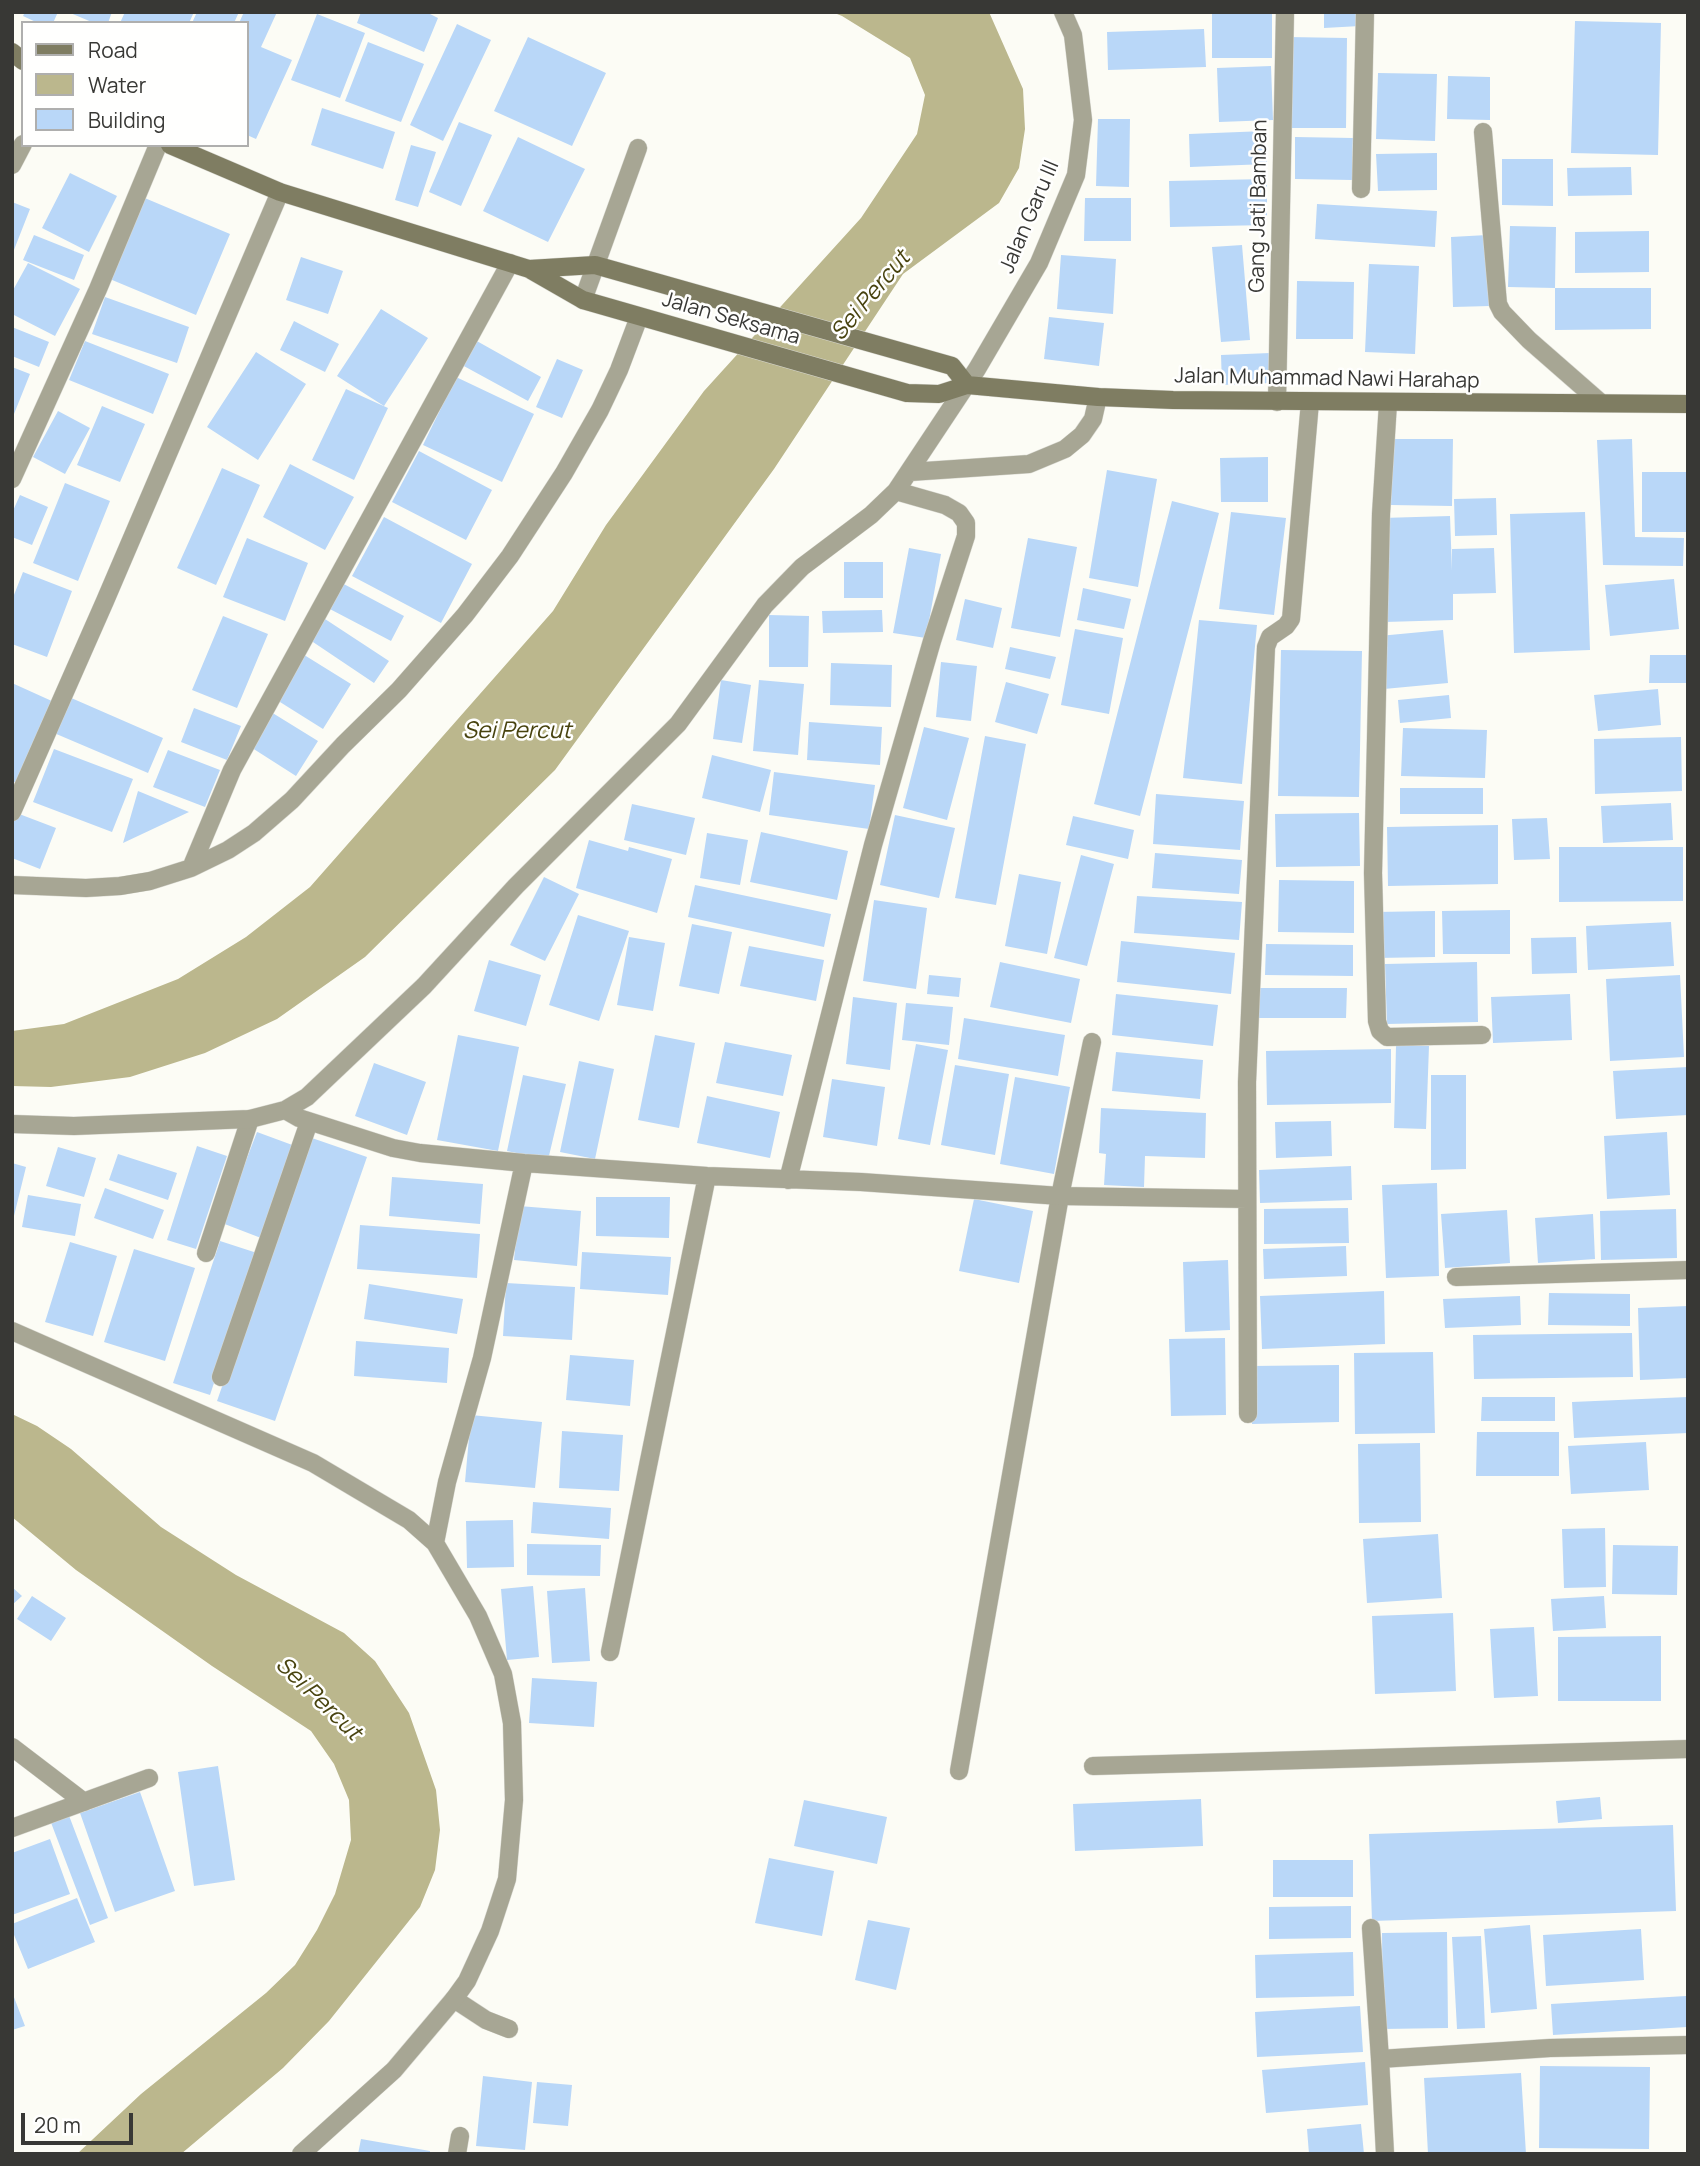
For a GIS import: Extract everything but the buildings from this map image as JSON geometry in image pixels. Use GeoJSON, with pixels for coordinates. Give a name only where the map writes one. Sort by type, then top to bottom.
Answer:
{"type":"FeatureCollection","features":[{"type":"Feature","properties":{"kind":"main road","name":"Jalan Seksama"},"geometry":{"type":"LineString","coordinates":[[175,147],[280,192],[529,269],[583,300],[639,317],[908,393],[939,394],[967,385],[952,366],[595,265],[529,269]]}},
{"type":"Feature","properties":{"kind":"main road","name":"Jalan Muhammad Nawi Harahap"},"geometry":{"type":"LineString","coordinates":[[967,385],[1098,397],[1277,402],[1688,404]]}},
{"type":"Feature","properties":{"kind":"street","name":"Jalan Garu III"},"geometry":{"type":"LineString","coordinates":[[12,1124],[74,1126],[250,1119],[285,1110],[307,1097],[424,986],[516,886],[678,724],[765,605],[802,566],[871,515],[897,491],[967,385],[1040,263],[1076,175],[1083,120],[1073,35],[1063,12]]}},
{"type":"Feature","properties":{"kind":"street","name":"Gang Jati Bamban"},"geometry":{"type":"LineString","coordinates":[[1277,402],[1285,12]]}},
{"type":"Feature","properties":{"kind":"street"},"geometry":{"type":"LineString","coordinates":[[1361,188],[1365,12]]}},
{"type":"Feature","properties":{"kind":"street"},"geometry":{"type":"LineString","coordinates":[[1483,132],[1498,304],[1502,312],[1529,340],[1601,403]]}},
{"type":"Feature","properties":{"kind":"street"},"geometry":{"type":"LineString","coordinates":[[12,165],[21,147]]}},
{"type":"Feature","properties":{"kind":"street"},"geometry":{"type":"LineString","coordinates":[[12,479],[98,289],[157,147]]}},
{"type":"Feature","properties":{"kind":"street"},"geometry":{"type":"LineString","coordinates":[[583,300],[638,148]]}},
{"type":"Feature","properties":{"kind":"street"},"geometry":{"type":"LineString","coordinates":[[12,812],[111,589],[280,192]]}},
{"type":"Feature","properties":{"kind":"street"},"geometry":{"type":"LineString","coordinates":[[191,868],[232,770],[510,263]]}},
{"type":"Feature","properties":{"kind":"street"},"geometry":{"type":"LineString","coordinates":[[12,885],[86,888],[150,881],[191,868],[228,850],[254,833],[292,800],[399,690],[466,615],[510,555],[565,472],[600,410],[639,317]]}},
{"type":"Feature","properties":{"kind":"street"},"geometry":{"type":"LineString","coordinates":[[910,472],[1029,464],[1065,449],[1082,435],[1093,419],[1098,397]]}},
{"type":"Feature","properties":{"kind":"street"},"geometry":{"type":"LineString","coordinates":[[1248,1414],[1247,1082],[1266,647],[1270,637],[1291,619],[1310,402]]}},
{"type":"Feature","properties":{"kind":"street"},"geometry":{"type":"LineString","coordinates":[[1388,403],[1381,514],[1374,859],[1377,1021],[1380,1031],[1387,1037],[1482,1035]]}},
{"type":"Feature","properties":{"kind":"street"},"geometry":{"type":"LineString","coordinates":[[788,1180],[873,845],[932,641],[966,537],[966,523],[959,513],[945,505],[897,491]]}},
{"type":"Feature","properties":{"kind":"street"},"geometry":{"type":"LineString","coordinates":[[959,1771],[1060,1196],[1092,1042]]}},
{"type":"Feature","properties":{"kind":"street"},"geometry":{"type":"LineString","coordinates":[[285,1110],[309,1122],[393,1148],[524,1164],[707,1176],[861,1182],[1060,1196],[1247,1199]]}},
{"type":"Feature","properties":{"kind":"street"},"geometry":{"type":"LineString","coordinates":[[206,1252],[250,1119]]}},
{"type":"Feature","properties":{"kind":"street"},"geometry":{"type":"LineString","coordinates":[[221,1377],[309,1122]]}},
{"type":"Feature","properties":{"kind":"street"},"geometry":{"type":"LineString","coordinates":[[435,1543],[447,1482],[482,1358],[524,1164]]}},
{"type":"Feature","properties":{"kind":"street"},"geometry":{"type":"LineString","coordinates":[[610,1652],[707,1176]]}},
{"type":"Feature","properties":{"kind":"street"},"geometry":{"type":"LineString","coordinates":[[1456,1277],[1688,1270]]}},
{"type":"Feature","properties":{"kind":"street"},"geometry":{"type":"LineString","coordinates":[[12,1331],[313,1463],[409,1520],[435,1543],[478,1616],[503,1674],[512,1723],[514,1800],[507,1879],[490,1931],[467,1981],[454,1999],[394,2070],[302,2154]]}},
{"type":"Feature","properties":{"kind":"street"},"geometry":{"type":"LineString","coordinates":[[12,1747],[84,1802]]}},
{"type":"Feature","properties":{"kind":"street"},"geometry":{"type":"LineString","coordinates":[[1093,1766],[1688,1749]]}},
{"type":"Feature","properties":{"kind":"street"},"geometry":{"type":"LineString","coordinates":[[12,1828],[149,1778]]}},
{"type":"Feature","properties":{"kind":"street"},"geometry":{"type":"LineString","coordinates":[[1371,1927],[1385,2154]]}},
{"type":"Feature","properties":{"kind":"street"},"geometry":{"type":"LineString","coordinates":[[454,1999],[486,2020],[509,2029]]}},
{"type":"Feature","properties":{"kind":"street"},"geometry":{"type":"LineString","coordinates":[[1380,2059],[1550,2048],[1688,2045]]}},
{"type":"Feature","properties":{"kind":"water","name":"Sei Percut"},"geometry":{"type":"Polygon","coordinates":[[[832,12],[989,12],[1023,89],[1025,129],[1019,168],[999,203],[903,274],[774,469],[555,770],[365,957],[277,1019],[205,1053],[130,1077],[51,1087],[12,1086],[12,1031],[64,1024],[178,979],[246,937],[310,887],[553,611],[606,525],[704,391],[861,218],[917,134],[925,95],[910,58],[832,12]]]}},
{"type":"Feature","properties":{"kind":"water","name":"Sei Percut"},"geometry":{"type":"Polygon","coordinates":[[[12,1414],[37,1426],[71,1449],[161,1527],[236,1575],[344,1633],[375,1661],[409,1713],[436,1790],[440,1830],[435,1870],[420,1907],[329,2021],[283,2068],[181,2154],[77,2154],[141,2094],[266,1993],[295,1965],[335,1894],[351,1840],[349,1800],[334,1764],[311,1731],[212,1666],[76,1570],[12,1517],[12,1414]]]}}]}
